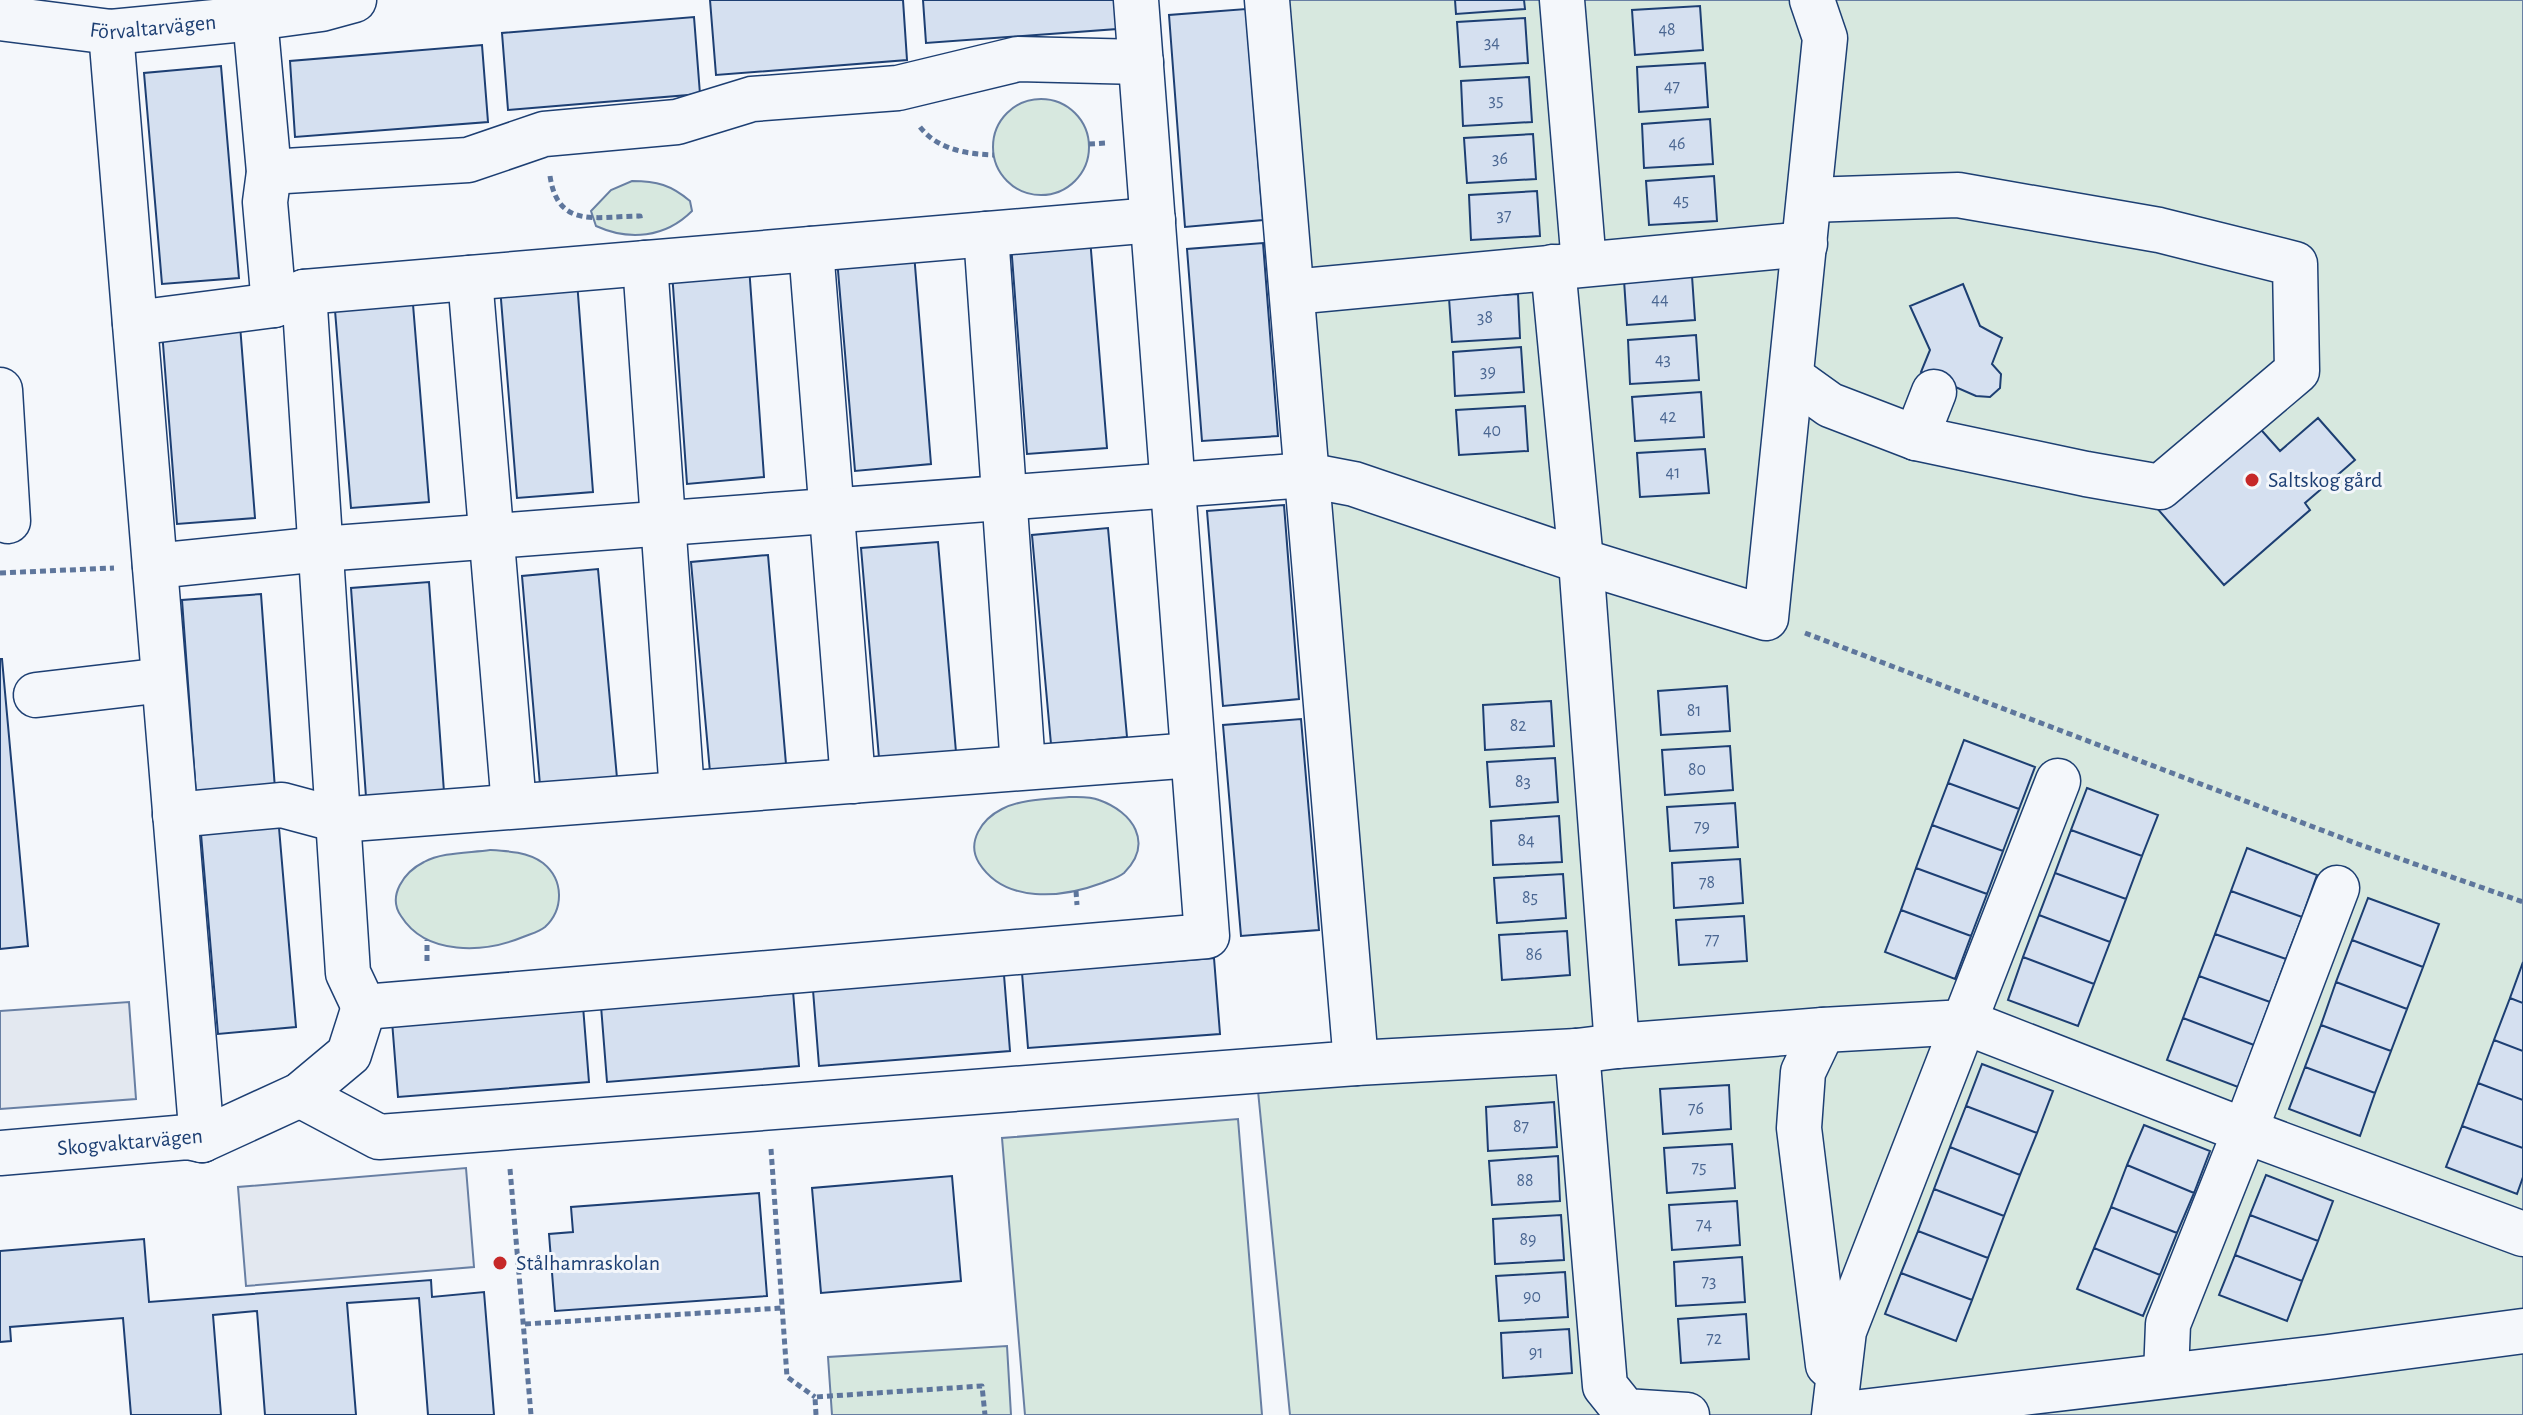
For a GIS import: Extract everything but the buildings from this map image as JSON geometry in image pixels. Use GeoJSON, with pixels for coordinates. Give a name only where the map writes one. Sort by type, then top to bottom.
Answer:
{"type":"FeatureCollection","features":[{"type":"Feature","properties":{"kind":"street","name":"Förvaltarvägen"},"geometry":{"type":"LineString","coordinates":[[0,18],[111,32],[255,18],[321,9],[354,0]]}},
{"type":"Feature","properties":{"kind":"street"},"geometry":{"type":"LineString","coordinates":[[255,18],[269,172],[265,202],[289,298],[321,549],[348,973],[364,1007],[1207,936],[1136,0]]}},
{"type":"Feature","properties":{"kind":"street"},"geometry":{"type":"LineString","coordinates":[[1267,0],[1356,1063]]}},
{"type":"Feature","properties":{"kind":"street"},"geometry":{"type":"LineString","coordinates":[[1562,0],[1568,266],[1597,1049],[1605,1386],[1625,1411],[1687,1415]]}},
{"type":"Feature","properties":{"kind":"street"},"geometry":{"type":"LineString","coordinates":[[155,566],[491,535],[1307,475],[1354,484],[1581,561],[1766,618],[1825,38],[1812,0]]}},
{"type":"Feature","properties":{"kind":"street"},"geometry":{"type":"LineString","coordinates":[[111,32],[202,1140]]}},
{"type":"Feature","properties":{"kind":"street"},"geometry":{"type":"LineString","coordinates":[[269,172],[468,160],[544,134],[677,122],[752,99],[898,88],[1018,59],[1141,62]]}},
{"type":"Feature","properties":{"kind":"street"},"geometry":{"type":"LineString","coordinates":[[1791,377],[1830,405],[1916,438],[2160,487],[2297,371],[2295,264],[2159,230],[1958,195],[1809,200]]}},
{"type":"Feature","properties":{"kind":"street"},"geometry":{"type":"LineString","coordinates":[[135,323],[289,298],[470,278],[1153,220]]}},
{"type":"Feature","properties":{"kind":"street"},"geometry":{"type":"LineString","coordinates":[[986,234],[1023,767]]}},
{"type":"Feature","properties":{"kind":"street"},"geometry":{"type":"LineString","coordinates":[[1292,292],[1805,244]]}},
{"type":"Feature","properties":{"kind":"street"},"geometry":{"type":"LineString","coordinates":[[811,249],[853,781]]}},
{"type":"Feature","properties":{"kind":"street"},"geometry":{"type":"LineString","coordinates":[[645,263],[682,793]]}},
{"type":"Feature","properties":{"kind":"street"},"geometry":{"type":"LineString","coordinates":[[470,278],[514,806]]}},
{"type":"Feature","properties":{"kind":"street"},"geometry":{"type":"LineString","coordinates":[[0,390],[8,521]]}},
{"type":"Feature","properties":{"kind":"street"},"geometry":{"type":"LineString","coordinates":[[1916,438],[1934,392]]}},
{"type":"Feature","properties":{"kind":"street"},"geometry":{"type":"LineString","coordinates":[[36,695],[164,680]]}},
{"type":"Feature","properties":{"kind":"street"},"geometry":{"type":"LineString","coordinates":[[175,815],[282,805],[338,820],[1193,755]]}},
{"type":"Feature","properties":{"kind":"street"},"geometry":{"type":"LineString","coordinates":[[1823,1030],[1803,1072],[1799,1128],[1834,1415],[1844,1331],[2058,781]]}},
{"type":"Feature","properties":{"kind":"street"},"geometry":{"type":"LineString","coordinates":[[2166,1375],[2168,1324],[2337,888]]}},
{"type":"Feature","properties":{"kind":"street","name":"Skogvaktarvägen"},"geometry":{"type":"LineString","coordinates":[[0,1153],[188,1137],[202,1140],[300,1095],[349,1054],[364,1007]]}},
{"type":"Feature","properties":{"kind":"street"},"geometry":{"type":"LineString","coordinates":[[300,1095],[379,1137],[1356,1063],[1965,1022],[2245,1131],[2523,1234]]}},
{"type":"Feature","properties":{"kind":"street"},"geometry":{"type":"LineString","coordinates":[[1836,1415],[2523,1331]]}},
{"type":"Feature","properties":{"kind":"path"},"geometry":{"type":"LineString","coordinates":[[898,88],[908,113],[925,134],[961,154],[994,155]]}},
{"type":"Feature","properties":{"kind":"path"},"geometry":{"type":"LineString","coordinates":[[544,134],[551,186],[559,205],[571,215],[592,216]]}},
{"type":"Feature","properties":{"kind":"path"},"geometry":{"type":"LineString","coordinates":[[0,573],[155,566]]}},
{"type":"Feature","properties":{"kind":"path"},"geometry":{"type":"LineString","coordinates":[[1766,618],[2358,844],[2523,902]]}},
{"type":"Feature","properties":{"kind":"path"},"geometry":{"type":"LineString","coordinates":[[768,1108],[787,1377],[815,1397],[982,1386],[985,1415]]}},
{"type":"Feature","properties":{"kind":"path"},"geometry":{"type":"LineString","coordinates":[[506,1128],[531,1415]]}},
{"type":"Feature","properties":{"kind":"path"},"geometry":{"type":"LineString","coordinates":[[525,1324],[782,1308]]}},
{"type":"Feature","properties":{"kind":"path"},"geometry":{"type":"LineString","coordinates":[[815,1397],[816,1415]]}},
{"type":"Feature","properties":{"kind":"shaded area"},"geometry":{"type":"Polygon","coordinates":[[[1280,0],[2523,0],[2523,1415],[1290,1415],[1258,1091],[1369,1083],[1280,0]]]}},
{"type":"Feature","properties":{"kind":"shaded area"},"geometry":{"type":"Polygon","coordinates":[[[1041,99],[1059,103],[1075,113],[1085,129],[1089,147],[1085,165],[1075,181],[1059,191],[1041,195],[1023,191],[1007,181],[997,165],[993,147],[997,129],[1007,113],[1023,103],[1041,99]]]}},
{"type":"Feature","properties":{"kind":"shaded area"},"geometry":{"type":"Polygon","coordinates":[[[632,181],[656,183],[676,191],[690,201],[692,211],[670,227],[646,234],[621,234],[596,226],[591,211],[611,190],[632,181]]]}},
{"type":"Feature","properties":{"kind":"shaded area"},"geometry":{"type":"Polygon","coordinates":[[[1069,797],[1099,800],[1130,820],[1136,830],[1138,851],[1124,873],[1086,888],[1052,894],[1019,891],[1004,886],[990,876],[979,863],[974,847],[978,832],[988,819],[1018,803],[1069,797]]]}},
{"type":"Feature","properties":{"kind":"shaded area"},"geometry":{"type":"Polygon","coordinates":[[[490,850],[531,856],[550,870],[559,895],[556,912],[545,927],[508,942],[474,948],[440,944],[412,929],[397,908],[397,893],[404,878],[417,866],[439,856],[490,850]]]}},
{"type":"Feature","properties":{"kind":"shaded area"},"geometry":{"type":"Polygon","coordinates":[[[129,1002],[136,1099],[0,1109],[0,1011],[129,1002]]]}},
{"type":"Feature","properties":{"kind":"shaded area"},"geometry":{"type":"Polygon","coordinates":[[[1238,1119],[1262,1415],[1025,1415],[1002,1138],[1238,1119]]]}},
{"type":"Feature","properties":{"kind":"shaded area"},"geometry":{"type":"Polygon","coordinates":[[[466,1168],[474,1267],[246,1286],[238,1187],[466,1168]]]}},
{"type":"Feature","properties":{"kind":"shaded area"},"geometry":{"type":"Polygon","coordinates":[[[1007,1346],[1011,1415],[832,1415],[828,1357],[1007,1346]]]}},
{"type":"Feature","properties":{"kind":"place","name":"Saltskog gård"},"geometry":{"type":"Point","coordinates":[2252,480]}},
{"type":"Feature","properties":{"kind":"place","name":"Stålhamraskolan"},"geometry":{"type":"Point","coordinates":[500,1263]}}]}
